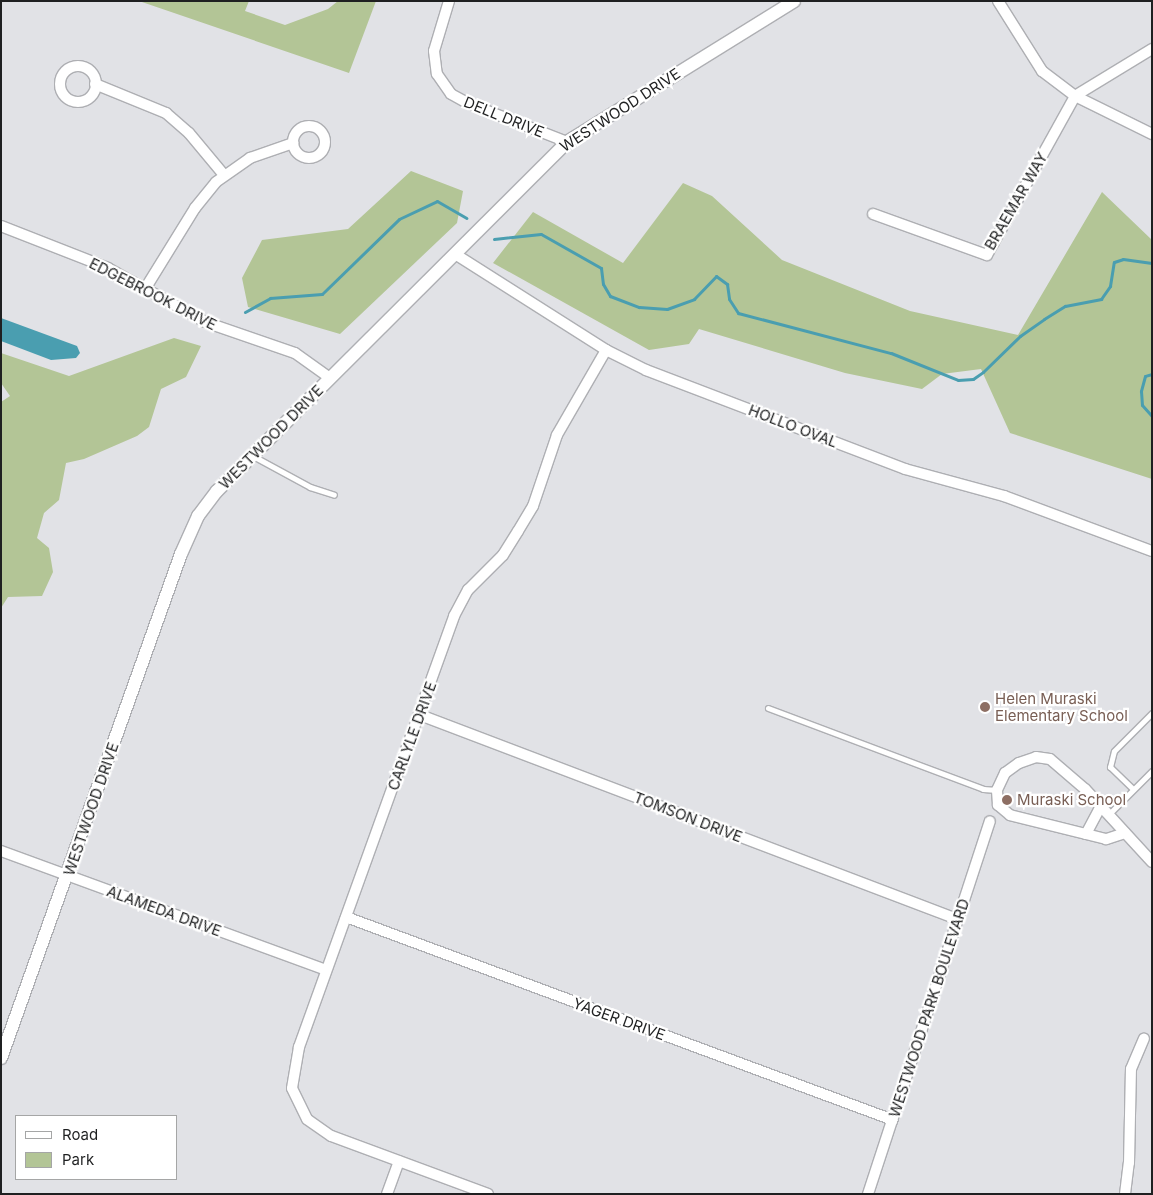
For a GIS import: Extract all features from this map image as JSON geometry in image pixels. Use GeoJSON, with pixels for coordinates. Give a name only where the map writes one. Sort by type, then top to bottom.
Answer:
{"type":"FeatureCollection","features":[{"type":"Feature","properties":{"kind":"street","name":"DELL DRIVE"},"geometry":{"type":"LineString","coordinates":[[449,1],[434,51],[437,74],[451,94],[467,103],[567,142]]}},
{"type":"Feature","properties":{"kind":"street","name":"WESTWOOD DRIVE"},"geometry":{"type":"LineString","coordinates":[[1,1058],[68,876],[181,554],[198,516],[217,491],[567,142],[794,1]]}},
{"type":"Feature","properties":{"kind":"street"},"geometry":{"type":"LineString","coordinates":[[998,1],[1042,71],[1075,96],[1152,134]]}},
{"type":"Feature","properties":{"kind":"street"},"geometry":{"type":"LineString","coordinates":[[1075,96],[1152,49]]}},
{"type":"Feature","properties":{"kind":"street"},"geometry":{"type":"LineString","coordinates":[[95,84],[166,113],[189,133],[224,175]]}},
{"type":"Feature","properties":{"kind":"street","name":"BRAEMAR WAY"},"geometry":{"type":"LineString","coordinates":[[873,214],[986,255],[1075,96]]}},
{"type":"Feature","properties":{"kind":"street"},"geometry":{"type":"LineString","coordinates":[[145,289],[195,208],[224,175],[261,153],[293,143]]}},
{"type":"Feature","properties":{"kind":"street","name":"EDGEBROOK DRIVE"},"geometry":{"type":"LineString","coordinates":[[1,226],[92,262],[205,322],[295,353],[330,378]]}},
{"type":"Feature","properties":{"kind":"street","name":"HOLLO OVAL"},"geometry":{"type":"LineString","coordinates":[[455,254],[606,350],[646,370],[906,469],[1004,496],[1152,551]]}},
{"type":"Feature","properties":{"kind":"street","name":"CARLYLE DRIVE"},"geometry":{"type":"LineString","coordinates":[[488,1194],[331,1136],[307,1119],[292,1088],[299,1047],[454,616],[468,590],[504,555],[518,531],[532,506],[557,435],[606,350]]}},
{"type":"Feature","properties":{"kind":"street","name":"TOMSON DRIVE"},"geometry":{"type":"LineString","coordinates":[[420,714],[957,919]]}},
{"type":"Feature","properties":{"kind":"street"},"geometry":{"type":"LineString","coordinates":[[1125,833],[1106,839],[1010,815],[998,805],[997,790],[1005,773],[1019,763],[1036,758],[1050,759],[1063,766],[1152,862]]}},
{"type":"Feature","properties":{"kind":"street"},"geometry":{"type":"LineString","coordinates":[[1086,834],[1105,810]]}},
{"type":"Feature","properties":{"kind":"street","name":"WESTWOOD PARK BOULEVARD"},"geometry":{"type":"LineString","coordinates":[[868,1194],[990,821]]}},
{"type":"Feature","properties":{"kind":"street","name":"ALAMEDA DRIVE"},"geometry":{"type":"LineString","coordinates":[[1,851],[326,970]]}},
{"type":"Feature","properties":{"kind":"street","name":"YAGER DRIVE"},"geometry":{"type":"LineString","coordinates":[[346,917],[893,1120]]}},
{"type":"Feature","properties":{"kind":"street"},"geometry":{"type":"LineString","coordinates":[[1125,1194],[1130,1069],[1144,1039]]}},
{"type":"Feature","properties":{"kind":"street"},"geometry":{"type":"LineString","coordinates":[[388,1194],[399,1161]]}},
{"type":"Feature","properties":{"kind":"lane"},"geometry":{"type":"LineString","coordinates":[[252,456],[310,487],[334,495]]}},
{"type":"Feature","properties":{"kind":"lane"},"geometry":{"type":"LineString","coordinates":[[768,708],[983,789],[997,790]]}},
{"type":"Feature","properties":{"kind":"lane"},"geometry":{"type":"LineString","coordinates":[[1133,789],[1110,767],[1114,751],[1152,713]]}},
{"type":"Feature","properties":{"kind":"lane"},"geometry":{"type":"LineString","coordinates":[[1105,810],[1133,789],[1152,771]]}},
{"type":"Feature","properties":{"kind":"green space"},"geometry":{"type":"Polygon","coordinates":[[[139,1],[249,1],[245,11],[285,25],[328,9],[338,1],[376,1],[349,73],[139,1]]]}},
{"type":"Feature","properties":{"kind":"green space"},"geometry":{"type":"Polygon","coordinates":[[[411,171],[463,191],[457,223],[340,334],[248,307],[242,278],[262,240],[348,229],[411,171]]]}},
{"type":"Feature","properties":{"kind":"green space"},"geometry":{"type":"Polygon","coordinates":[[[683,183],[712,196],[782,260],[910,311],[1018,335],[1102,192],[1152,240],[1152,479],[1010,433],[981,369],[942,374],[922,389],[845,373],[699,329],[689,344],[649,350],[493,263],[533,212],[623,263],[683,183]]]}},
{"type":"Feature","properties":{"kind":"green space"},"geometry":{"type":"Polygon","coordinates":[[[174,338],[201,346],[186,377],[161,389],[149,427],[137,436],[84,459],[66,463],[59,500],[44,513],[37,538],[49,548],[53,572],[42,596],[8,597],[1,608],[1,402],[10,396],[1,383],[1,353],[69,376],[174,338]]]}},
{"type":"Feature","properties":{"kind":"water"},"geometry":{"type":"Polygon","coordinates":[[[1,318],[77,346],[80,353],[76,358],[51,360],[1,341],[1,318]]]}},
{"type":"Feature","properties":{"kind":"waterway"},"geometry":{"type":"LineString","coordinates":[[245,312],[270,298],[322,294],[399,219],[437,201],[467,218]]}},
{"type":"Feature","properties":{"kind":"waterway"},"geometry":{"type":"LineString","coordinates":[[494,239],[541,234],[601,268],[603,284],[610,296],[639,307],[667,309],[694,299],[716,276],[727,284],[729,299],[738,313],[891,353],[958,380],[973,379],[983,372],[1020,336],[1065,306],[1101,299],[1110,286],[1114,262],[1123,259],[1152,263]]}},
{"type":"Feature","properties":{"kind":"waterway"},"geometry":{"type":"LineString","coordinates":[[1152,374],[1145,376],[1141,391],[1142,405],[1152,416]]}},
{"type":"Feature","properties":{"kind":"place","name":"Helen Muraski Elementary School"},"geometry":{"type":"Point","coordinates":[985,707]}},
{"type":"Feature","properties":{"kind":"place","name":"Muraski School"},"geometry":{"type":"Point","coordinates":[1007,800]}}]}
